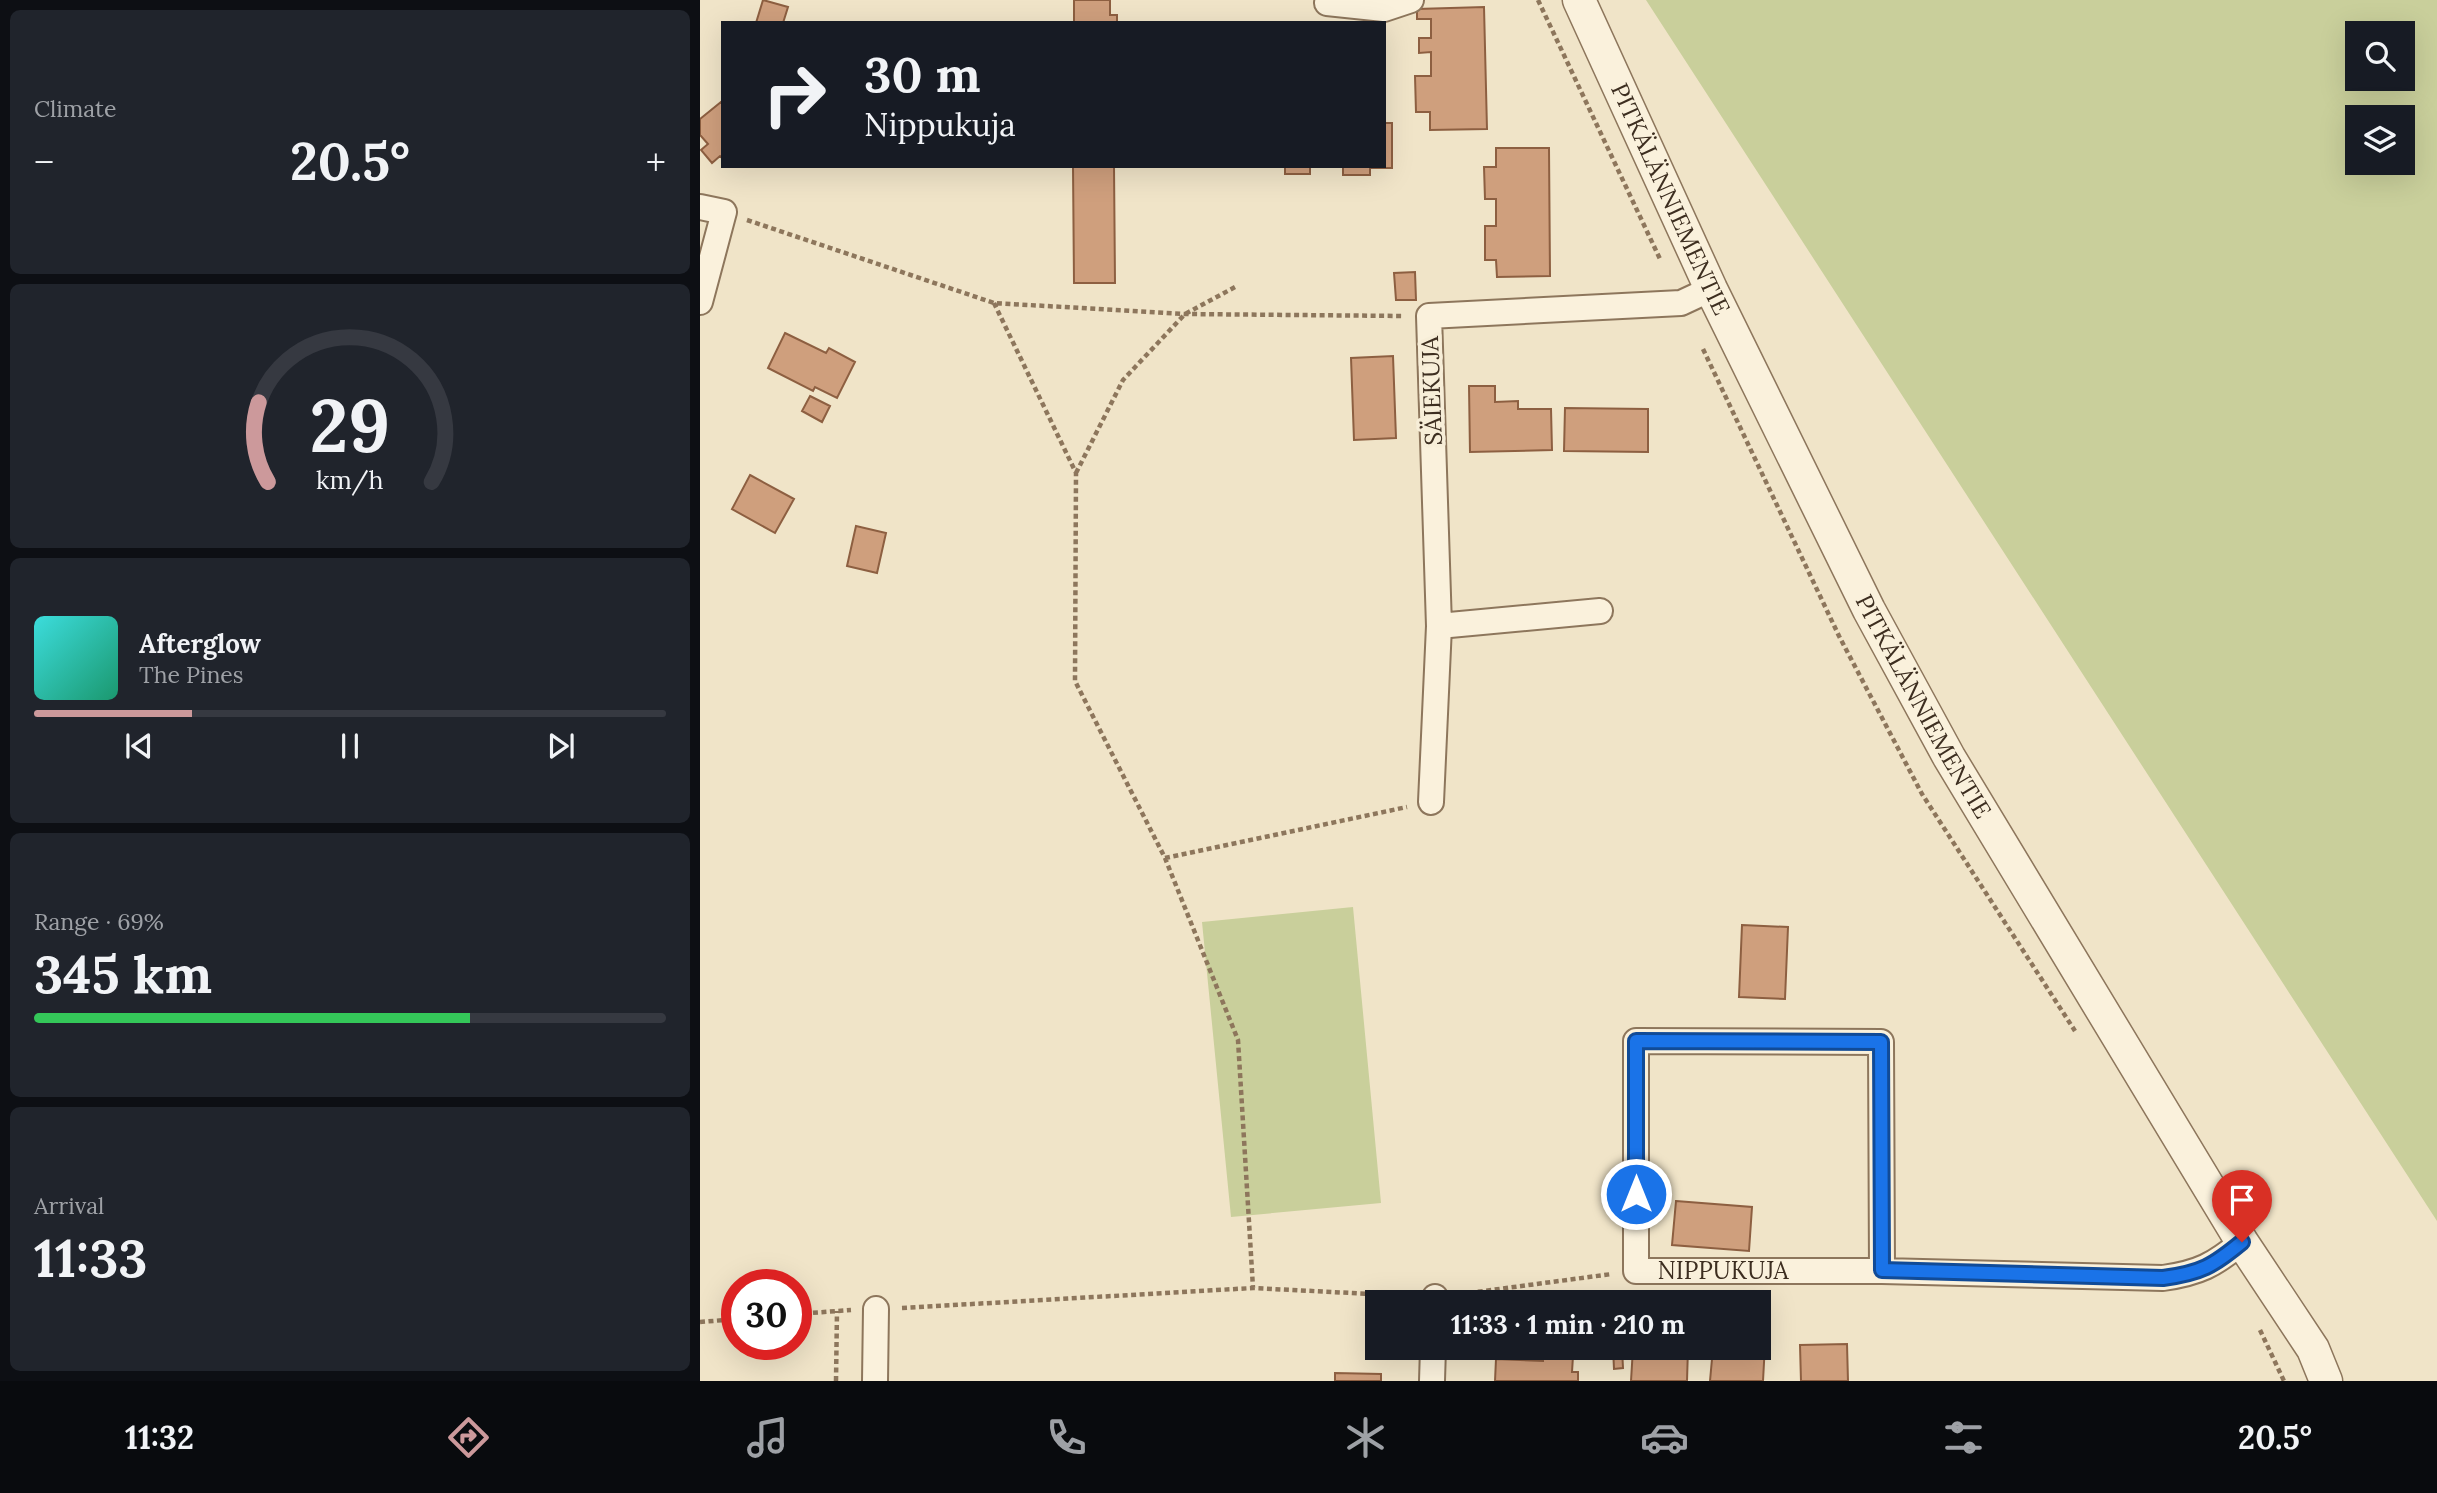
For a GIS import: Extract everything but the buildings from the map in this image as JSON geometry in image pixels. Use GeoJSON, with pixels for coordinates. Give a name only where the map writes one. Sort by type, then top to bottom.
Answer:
{"type":"FeatureCollection","features":[{"type":"Feature","properties":{"kind":"street"},"geometry":{"type":"LineString","coordinates":[[1327,2],[1384,9],[1411,0]]}},
{"type":"Feature","properties":{"kind":"street","name":"PITKÄLÄNNIEMENTIE"},"geometry":{"type":"LineString","coordinates":[[1579,0],[1711,289],[1869,610],[1949,757],[2242,1242],[2313,1349],[2326,1381]]}},
{"type":"Feature","properties":{"kind":"street"},"geometry":{"type":"LineString","coordinates":[[700,302],[712,210]]}},
{"type":"Feature","properties":{"kind":"street","name":"SÄIEKUJA"},"geometry":{"type":"LineString","coordinates":[[1431,802],[1439,625],[1429,316],[1681,303],[1711,289]]}},
{"type":"Feature","properties":{"kind":"street"},"geometry":{"type":"LineString","coordinates":[[1439,625],[1600,611]]}},
{"type":"Feature","properties":{"kind":"street","name":"NIPPUKUJA"},"geometry":{"type":"LineString","coordinates":[[1882,1270],[1881,1042],[1636,1041],[1636,1271],[1882,1270],[2163,1278],[2191,1275],[2219,1261],[2242,1242]]}},
{"type":"Feature","properties":{"kind":"street"},"geometry":{"type":"LineString","coordinates":[[875,1381],[876,1309]]}},
{"type":"Feature","properties":{"kind":"street"},"geometry":{"type":"LineString","coordinates":[[1432,1381],[1433,1360]]}},
{"type":"Feature","properties":{"kind":"path"},"geometry":{"type":"LineString","coordinates":[[712,210],[994,303],[1185,314],[1429,316]]}},
{"type":"Feature","properties":{"kind":"path"},"geometry":{"type":"LineString","coordinates":[[1076,473],[1123,380],[1185,314],[1237,286]]}},
{"type":"Feature","properties":{"kind":"path"},"geometry":{"type":"LineString","coordinates":[[994,303],[1076,473],[1075,681],[1165,858],[1238,1040],[1254,1288]]}},
{"type":"Feature","properties":{"kind":"path"},"geometry":{"type":"LineString","coordinates":[[1165,858],[1431,802]]}},
{"type":"Feature","properties":{"kind":"path"},"geometry":{"type":"LineString","coordinates":[[1504,1290],[1636,1271]]}},
{"type":"Feature","properties":{"kind":"path"},"geometry":{"type":"LineString","coordinates":[[812,1313],[1254,1288],[1365,1295]]}},
{"type":"Feature","properties":{"kind":"path"},"geometry":{"type":"LineString","coordinates":[[836,1381],[837,1311]]}},
{"type":"Feature","properties":{"kind":"path"},"geometry":{"type":"LineString","coordinates":[[700,1322],[721,1320]]}},
{"type":"Feature","properties":{"kind":"green space"},"geometry":{"type":"Polygon","coordinates":[[[1646,0],[2437,0],[2437,1221],[1646,0]]]}},
{"type":"Feature","properties":{"kind":"green space"},"geometry":{"type":"Polygon","coordinates":[[[1353,907],[1381,1203],[1231,1217],[1202,922],[1353,907]]]}},
{"type":"Feature","properties":{"kind":"route"},"geometry":{"type":"LineString","coordinates":[[1636,1194],[1636,1041],[1881,1042],[1882,1270],[2163,1278],[2191,1275],[2219,1261],[2242,1242]]}}]}
